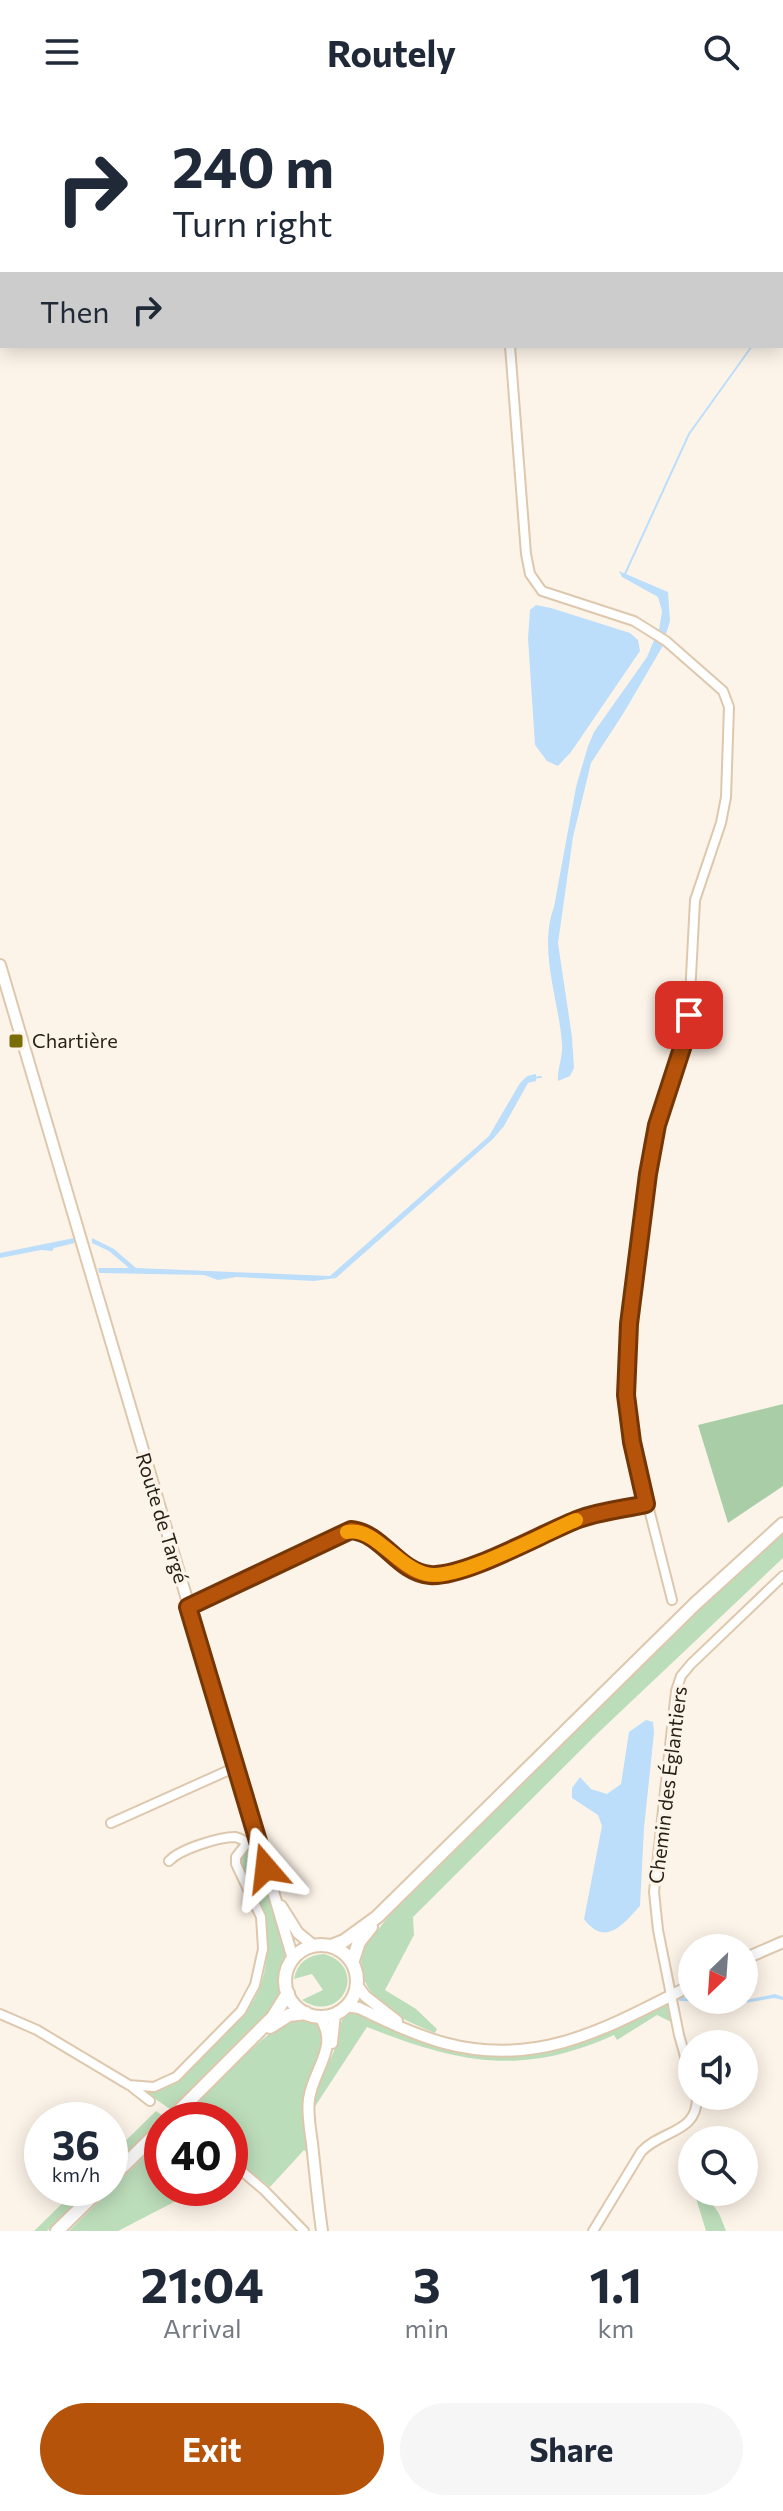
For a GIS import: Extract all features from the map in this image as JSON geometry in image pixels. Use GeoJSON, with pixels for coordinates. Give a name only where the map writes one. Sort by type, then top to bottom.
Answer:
{"type":"FeatureCollection","features":[{"type":"Feature","properties":{"kind":"main road"},"geometry":{"type":"LineString","coordinates":[[331,1946],[352,1963],[357,1985],[353,1997],[341,2010],[319,2016],[306,2013],[298,2008],[288,1993],[285,1981],[293,1959],[314,1946],[331,1946],[344,1941],[377,1917],[695,1604],[783,1524]]}},
{"type":"Feature","properties":{"kind":"main road"},"geometry":{"type":"LineString","coordinates":[[352,1963],[359,1942],[377,1917]]}},
{"type":"Feature","properties":{"kind":"main road"},"geometry":{"type":"LineString","coordinates":[[188,2102],[273,2017],[288,1993]]}},
{"type":"Feature","properties":{"kind":"main road"},"geometry":{"type":"LineString","coordinates":[[248,2043],[289,2015],[306,2013]]}},
{"type":"Feature","properties":{"kind":"main road"},"geometry":{"type":"LineString","coordinates":[[128,2161],[144,2146]]}},
{"type":"Feature","properties":{"kind":"main road"},"geometry":{"type":"LineString","coordinates":[[57,2231],[83,2206]]}},
{"type":"Feature","properties":{"kind":"street"},"geometry":{"type":"LineString","coordinates":[[510,348],[530,574],[542,591],[634,621],[666,641],[723,691],[729,707],[726,797],[721,823],[695,900],[689,1015],[684,1042],[657,1125],[629,1324],[626,1395],[632,1442],[672,1600]]}},
{"type":"Feature","properties":{"kind":"street","name":"Route de Targé"},"geometry":{"type":"LineString","coordinates":[[0,965],[236,1767],[252,1842],[274,1894],[293,1959]]}},
{"type":"Feature","properties":{"kind":"street"},"geometry":{"type":"LineString","coordinates":[[188,1607],[351,1530],[372,1537],[409,1568],[428,1575],[447,1574],[536,1540],[585,1517],[646,1504]]}},
{"type":"Feature","properties":{"kind":"street","name":"Chemin des Églantiers"},"geometry":{"type":"LineString","coordinates":[[678,2030],[658,1930],[654,1892],[676,1691],[681,1676],[691,1664],[783,1576]]}},
{"type":"Feature","properties":{"kind":"street"},"geometry":{"type":"LineString","coordinates":[[111,1823],[236,1767]]}},
{"type":"Feature","properties":{"kind":"street"},"geometry":{"type":"LineString","coordinates":[[169,1861],[179,1852],[235,1837],[252,1842]]}},
{"type":"Feature","properties":{"kind":"street"},"geometry":{"type":"LineString","coordinates":[[129,2085],[154,2087],[176,2077],[249,1999],[263,1949],[261,1917],[236,1864],[236,1857],[252,1842]]}},
{"type":"Feature","properties":{"kind":"street","name":"Route de Targé"},"geometry":{"type":"LineString","coordinates":[[274,1894],[298,1933],[314,1946]]}},
{"type":"Feature","properties":{"kind":"street"},"geometry":{"type":"LineString","coordinates":[[758,1953],[783,1942]]}},
{"type":"Feature","properties":{"kind":"street"},"geometry":{"type":"LineString","coordinates":[[357,1985],[365,1996],[408,2029]]}},
{"type":"Feature","properties":{"kind":"street"},"geometry":{"type":"LineString","coordinates":[[322,2231],[308,2106],[312,2085],[341,2010],[359,2008],[442,2043],[512,2051],[544,2048],[593,2034],[678,1992]]}},
{"type":"Feature","properties":{"kind":"street"},"geometry":{"type":"LineString","coordinates":[[0,2014],[37,2030],[150,2101]]}},
{"type":"Feature","properties":{"kind":"street"},"geometry":{"type":"LineString","coordinates":[[319,2016],[327,2026],[329,2036],[325,2056]]}},
{"type":"Feature","properties":{"kind":"street"},"geometry":{"type":"LineString","coordinates":[[593,2231],[641,2152],[649,2143],[685,2126],[696,2110]]}},
{"type":"Feature","properties":{"kind":"street"},"geometry":{"type":"LineString","coordinates":[[248,2176],[304,2231]]}},
{"type":"Feature","properties":{"kind":"green space"},"geometry":{"type":"Polygon","coordinates":[[[783,1404],[783,1486],[728,1523],[698,1425],[783,1404]]]}},
{"type":"Feature","properties":{"kind":"green space"},"geometry":{"type":"Polygon","coordinates":[[[783,1533],[783,1558],[599,1732],[413,1917],[414,1935],[385,1990],[416,2009],[437,2029],[435,2033],[381,2004],[365,1981],[361,1966],[362,1950],[388,1917],[706,1602],[783,1533]]]}},
{"type":"Feature","properties":{"kind":"green space"},"geometry":{"type":"Polygon","coordinates":[[[251,1848],[257,1854],[286,1953],[279,1977],[277,2004],[177,2102],[160,2102],[142,2090],[161,2088],[184,2075],[240,2019],[261,1985],[267,1934],[259,1903],[246,1876],[242,1853],[251,1848]]]}},
{"type":"Feature","properties":{"kind":"green space"},"geometry":{"type":"Polygon","coordinates":[[[324,1954],[338,1961],[348,1981],[345,1992],[338,2000],[328,2006],[316,2006],[302,2000],[323,1990],[312,1974],[294,1979],[304,1961],[324,1954]]]}},
{"type":"Feature","properties":{"kind":"green space"},"geometry":{"type":"Polygon","coordinates":[[[666,2004],[673,2023],[657,2015],[617,2040],[614,2035],[549,2057],[519,2060],[461,2056],[367,2027],[314,2108],[320,2084],[338,2042],[341,2022],[350,2013],[381,2022],[431,2044],[494,2055],[552,2050],[608,2031],[666,2004]]]}},
{"type":"Feature","properties":{"kind":"green space"},"geometry":{"type":"Polygon","coordinates":[[[300,2017],[317,2023],[323,2028],[323,2042],[303,2096],[309,2154],[304,2150],[270,2187],[248,2170],[248,2102],[199,2102],[256,2045],[287,2022],[300,2017]]]}},
{"type":"Feature","properties":{"kind":"green space"},"geometry":{"type":"Polygon","coordinates":[[[144,2123],[144,2135],[128,2151],[128,2138],[144,2123]]]}},
{"type":"Feature","properties":{"kind":"green space"},"geometry":{"type":"Polygon","coordinates":[[[144,2157],[144,2206],[166,2206],[118,2231],[69,2231],[94,2206],[128,2206],[128,2173],[144,2157]]]}},
{"type":"Feature","properties":{"kind":"green space"},"geometry":{"type":"Polygon","coordinates":[[[60,2206],[73,2206],[47,2231],[34,2231],[60,2206]]]}},
{"type":"Feature","properties":{"kind":"green space"},"geometry":{"type":"Polygon","coordinates":[[[698,2206],[714,2206],[726,2231],[706,2231],[698,2206]]]}},
{"type":"Feature","properties":{"kind":"water"},"geometry":{"type":"Polygon","coordinates":[[[619,571],[668,592],[670,621],[666,634],[659,630],[662,611],[658,597],[622,577],[619,571]]]}},
{"type":"Feature","properties":{"kind":"water"},"geometry":{"type":"Polygon","coordinates":[[[536,605],[630,633],[638,640],[640,651],[571,752],[558,766],[547,761],[535,745],[528,638],[530,610],[536,605]]]}},
{"type":"Feature","properties":{"kind":"water"},"geometry":{"type":"Polygon","coordinates":[[[655,638],[664,644],[591,763],[573,837],[558,943],[574,1068],[570,1076],[558,1081],[562,1044],[548,940],[576,787],[594,732],[647,657],[655,638]]]}},
{"type":"Feature","properties":{"kind":"water"},"geometry":{"type":"Polygon","coordinates":[[[536,1074],[536,1081],[528,1083],[504,1126],[493,1139],[336,1278],[314,1281],[236,1277],[218,1280],[204,1275],[99,1273],[98,1268],[129,1268],[109,1251],[92,1243],[92,1238],[114,1249],[136,1268],[330,1276],[489,1136],[520,1083],[527,1076],[536,1074]]]}},
{"type":"Feature","properties":{"kind":"water"},"geometry":{"type":"Polygon","coordinates":[[[74,1238],[75,1243],[52,1251],[41,1250],[0,1258],[0,1253],[74,1238]]]}},
{"type":"Feature","properties":{"kind":"water"},"geometry":{"type":"Polygon","coordinates":[[[646,1720],[653,1722],[654,1733],[640,1906],[621,1926],[600,1932],[584,1919],[602,1826],[598,1815],[572,1798],[572,1788],[580,1777],[591,1789],[607,1794],[621,1784],[629,1732],[646,1720]]]}},
{"type":"Feature","properties":{"kind":"water"},"geometry":{"type":"Polygon","coordinates":[[[775,1994],[783,2000],[758,2001],[758,1998],[775,1994]]]}},
{"type":"Feature","properties":{"kind":"waterway"},"geometry":{"type":"LineString","coordinates":[[625,574],[689,434],[751,348]]}},
{"type":"Feature","properties":{"kind":"waterway"},"geometry":{"type":"LineString","coordinates":[[533,1078],[541,1077]]}},
{"type":"Feature","properties":{"kind":"slow traffic"},"geometry":{"type":"LineString","coordinates":[[347,1532],[361,1531],[409,1568],[428,1575],[447,1574],[536,1540],[576,1520]]}},
{"type":"Feature","properties":{"kind":"place","name":"Chartière"},"geometry":{"type":"Point","coordinates":[16,1041]}},
{"type":"Feature","properties":{"kind":"route"},"geometry":{"type":"LineString","coordinates":[[266,1868],[188,1607],[351,1530],[372,1537],[409,1568],[428,1575],[447,1574],[536,1540],[585,1517],[646,1504],[632,1442],[626,1395],[629,1324],[657,1125],[684,1042],[689,1015]]}}]}
